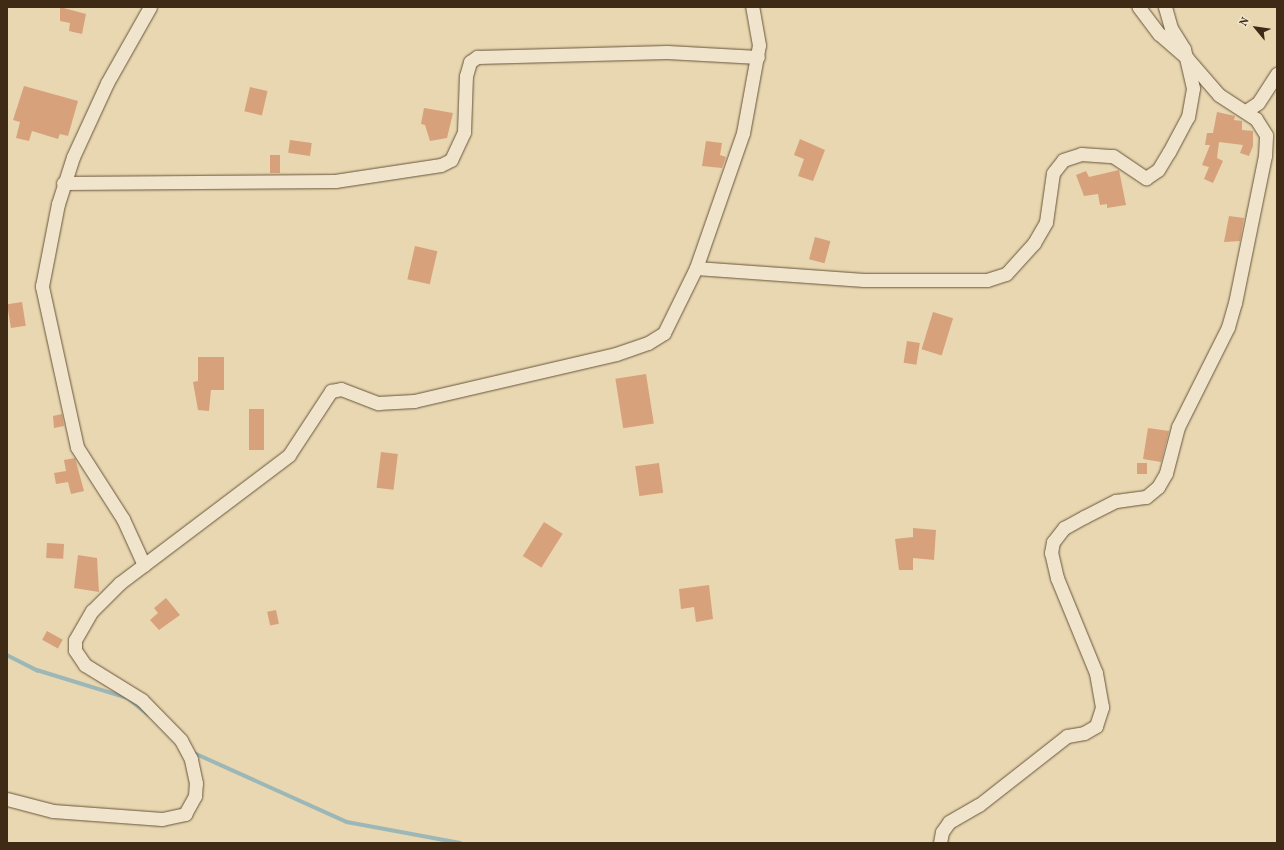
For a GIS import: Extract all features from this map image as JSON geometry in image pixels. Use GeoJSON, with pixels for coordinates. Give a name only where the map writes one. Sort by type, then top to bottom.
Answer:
{"type":"FeatureCollection","features":[{"type":"Feature","properties":{"kind":"street"},"geometry":{"type":"LineString","coordinates":[[144,565],[122,519],[77,447],[43,301],[44,266],[63,183],[107,83],[150,7]]}},
{"type":"Feature","properties":{"kind":"street"},"geometry":{"type":"LineString","coordinates":[[7,799],[54,811],[176,818],[185,814],[195,796],[191,759],[181,740],[153,709],[85,665],[75,650],[79,629],[92,611],[144,565],[279,465],[296,446],[331,391],[341,389],[378,403],[414,401],[648,343],[669,326],[696,268],[743,133],[758,57],[758,26],[752,7]]}},
{"type":"Feature","properties":{"kind":"street"},"geometry":{"type":"LineString","coordinates":[[940,843],[942,832],[949,822],[979,805],[1067,736],[1090,731],[1099,720],[1102,707],[1096,673],[1083,634],[1060,588],[1051,548],[1058,534],[1072,523],[1116,501],[1152,494],[1166,473],[1178,427],[1226,331],[1235,303],[1266,143],[1262,127],[1246,111],[1219,95],[1187,58],[1159,34],[1139,7]]}},
{"type":"Feature","properties":{"kind":"street"},"geometry":{"type":"LineString","coordinates":[[696,268],[864,280],[982,280],[1000,276],[1012,268],[1041,232],[1050,210],[1053,173],[1063,160],[1080,154],[1104,155],[1119,159],[1143,177],[1158,170],[1191,110],[1193,88],[1187,58],[1166,17],[1165,7]]}},
{"type":"Feature","properties":{"kind":"street"},"geometry":{"type":"LineString","coordinates":[[63,183],[335,182],[441,164],[452,160],[464,132],[466,76],[470,62],[477,57],[668,52],[758,57]]}},
{"type":"Feature","properties":{"kind":"street"},"geometry":{"type":"LineString","coordinates":[[1246,111],[1258,103],[1277,74]]}},
{"type":"Feature","properties":{"kind":"building"},"geometry":{"type":"Polygon","coordinates":[[[60,7],[86,14],[82,34],[69,31],[70,23],[60,21],[60,7]]]}},
{"type":"Feature","properties":{"kind":"building"},"geometry":{"type":"Polygon","coordinates":[[[24,86],[78,101],[68,136],[60,134],[58,139],[32,131],[29,141],[16,138],[20,122],[13,120],[24,86]]]}},
{"type":"Feature","properties":{"kind":"building"},"geometry":{"type":"Polygon","coordinates":[[[250,87],[268,91],[262,115],[244,111],[250,87]]]}},
{"type":"Feature","properties":{"kind":"building"},"geometry":{"type":"Polygon","coordinates":[[[424,108],[453,113],[447,138],[430,141],[425,125],[421,124],[424,108]]]}},
{"type":"Feature","properties":{"kind":"building"},"geometry":{"type":"Polygon","coordinates":[[[1217,112],[1235,116],[1234,120],[1242,121],[1242,130],[1253,131],[1253,146],[1249,156],[1240,153],[1243,145],[1219,142],[1217,158],[1223,161],[1213,183],[1204,179],[1209,167],[1202,165],[1210,145],[1205,145],[1207,133],[1213,133],[1217,112]]]}},
{"type":"Feature","properties":{"kind":"building"},"geometry":{"type":"Polygon","coordinates":[[[800,139],[825,150],[813,181],[798,176],[804,159],[794,155],[800,139]]]}},
{"type":"Feature","properties":{"kind":"building"},"geometry":{"type":"Polygon","coordinates":[[[290,140],[312,143],[310,156],[288,153],[290,140]]]}},
{"type":"Feature","properties":{"kind":"building"},"geometry":{"type":"Polygon","coordinates":[[[706,141],[722,143],[720,155],[726,157],[722,168],[702,166],[706,141]]]}},
{"type":"Feature","properties":{"kind":"building"},"geometry":{"type":"Polygon","coordinates":[[[270,155],[280,155],[280,173],[270,173],[270,155]]]}},
{"type":"Feature","properties":{"kind":"building"},"geometry":{"type":"Polygon","coordinates":[[[1119,170],[1126,205],[1107,208],[1107,204],[1100,205],[1098,194],[1084,196],[1076,175],[1086,171],[1089,177],[1119,170]]]}},
{"type":"Feature","properties":{"kind":"building"},"geometry":{"type":"Polygon","coordinates":[[[1229,216],[1244,218],[1240,241],[1224,242],[1229,216]]]}},
{"type":"Feature","properties":{"kind":"building"},"geometry":{"type":"Polygon","coordinates":[[[815,237],[830,241],[825,263],[809,259],[815,237]]]}},
{"type":"Feature","properties":{"kind":"building"},"geometry":{"type":"Polygon","coordinates":[[[415,246],[437,251],[430,284],[407,279],[415,246]]]}},
{"type":"Feature","properties":{"kind":"building"},"geometry":{"type":"Polygon","coordinates":[[[22,302],[26,326],[11,328],[7,304],[22,302]]]}},
{"type":"Feature","properties":{"kind":"building"},"geometry":{"type":"Polygon","coordinates":[[[933,312],[953,318],[942,355],[922,349],[933,312]]]}},
{"type":"Feature","properties":{"kind":"building"},"geometry":{"type":"Polygon","coordinates":[[[907,341],[920,343],[916,365],[904,363],[907,341]]]}},
{"type":"Feature","properties":{"kind":"building"},"geometry":{"type":"Polygon","coordinates":[[[198,357],[224,357],[224,390],[211,390],[209,411],[198,410],[193,382],[198,381],[198,357]]]}},
{"type":"Feature","properties":{"kind":"building"},"geometry":{"type":"Polygon","coordinates":[[[646,374],[654,423],[623,428],[615,379],[646,374]]]}},
{"type":"Feature","properties":{"kind":"building"},"geometry":{"type":"Polygon","coordinates":[[[249,409],[264,409],[264,450],[249,450],[249,409]]]}},
{"type":"Feature","properties":{"kind":"building"},"geometry":{"type":"Polygon","coordinates":[[[62,414],[64,426],[54,428],[53,416],[62,414]]]}},
{"type":"Feature","properties":{"kind":"building"},"geometry":{"type":"Polygon","coordinates":[[[1148,428],[1169,431],[1161,462],[1143,459],[1148,428]]]}},
{"type":"Feature","properties":{"kind":"building"},"geometry":{"type":"Polygon","coordinates":[[[381,452],[398,454],[393,490],[377,488],[381,452]]]}},
{"type":"Feature","properties":{"kind":"building"},"geometry":{"type":"Polygon","coordinates":[[[75,458],[84,491],[71,494],[68,482],[56,484],[54,473],[66,471],[64,460],[75,458]]]}},
{"type":"Feature","properties":{"kind":"building"},"geometry":{"type":"Polygon","coordinates":[[[659,463],[663,493],[639,496],[635,466],[659,463]]]}},
{"type":"Feature","properties":{"kind":"building"},"geometry":{"type":"Polygon","coordinates":[[[1137,463],[1147,463],[1147,474],[1137,474],[1137,463]]]}},
{"type":"Feature","properties":{"kind":"building"},"geometry":{"type":"Polygon","coordinates":[[[544,522],[563,534],[541,568],[523,556],[544,522]]]}},
{"type":"Feature","properties":{"kind":"building"},"geometry":{"type":"Polygon","coordinates":[[[913,528],[936,530],[934,560],[913,558],[913,570],[899,570],[895,539],[913,537],[913,528]]]}},
{"type":"Feature","properties":{"kind":"building"},"geometry":{"type":"Polygon","coordinates":[[[47,543],[64,544],[63,559],[46,558],[47,543]]]}},
{"type":"Feature","properties":{"kind":"building"},"geometry":{"type":"Polygon","coordinates":[[[78,555],[97,558],[99,592],[74,588],[78,555]]]}},
{"type":"Feature","properties":{"kind":"building"},"geometry":{"type":"Polygon","coordinates":[[[709,585],[713,619],[696,622],[694,607],[681,609],[679,589],[709,585]]]}},
{"type":"Feature","properties":{"kind":"building"},"geometry":{"type":"Polygon","coordinates":[[[166,598],[180,615],[159,630],[150,620],[158,613],[154,608],[166,598]]]}},
{"type":"Feature","properties":{"kind":"building"},"geometry":{"type":"Polygon","coordinates":[[[276,610],[279,624],[270,626],[267,612],[276,610]]]}},
{"type":"Feature","properties":{"kind":"building"},"geometry":{"type":"Polygon","coordinates":[[[47,631],[63,640],[58,648],[42,640],[47,631]]]}},
{"type":"Feature","properties":{"kind":"waterway"},"geometry":{"type":"LineString","coordinates":[[7,655],[37,670],[128,698],[148,714]]}},
{"type":"Feature","properties":{"kind":"waterway"},"geometry":{"type":"LineString","coordinates":[[192,752],[347,822],[460,843]]}}]}
